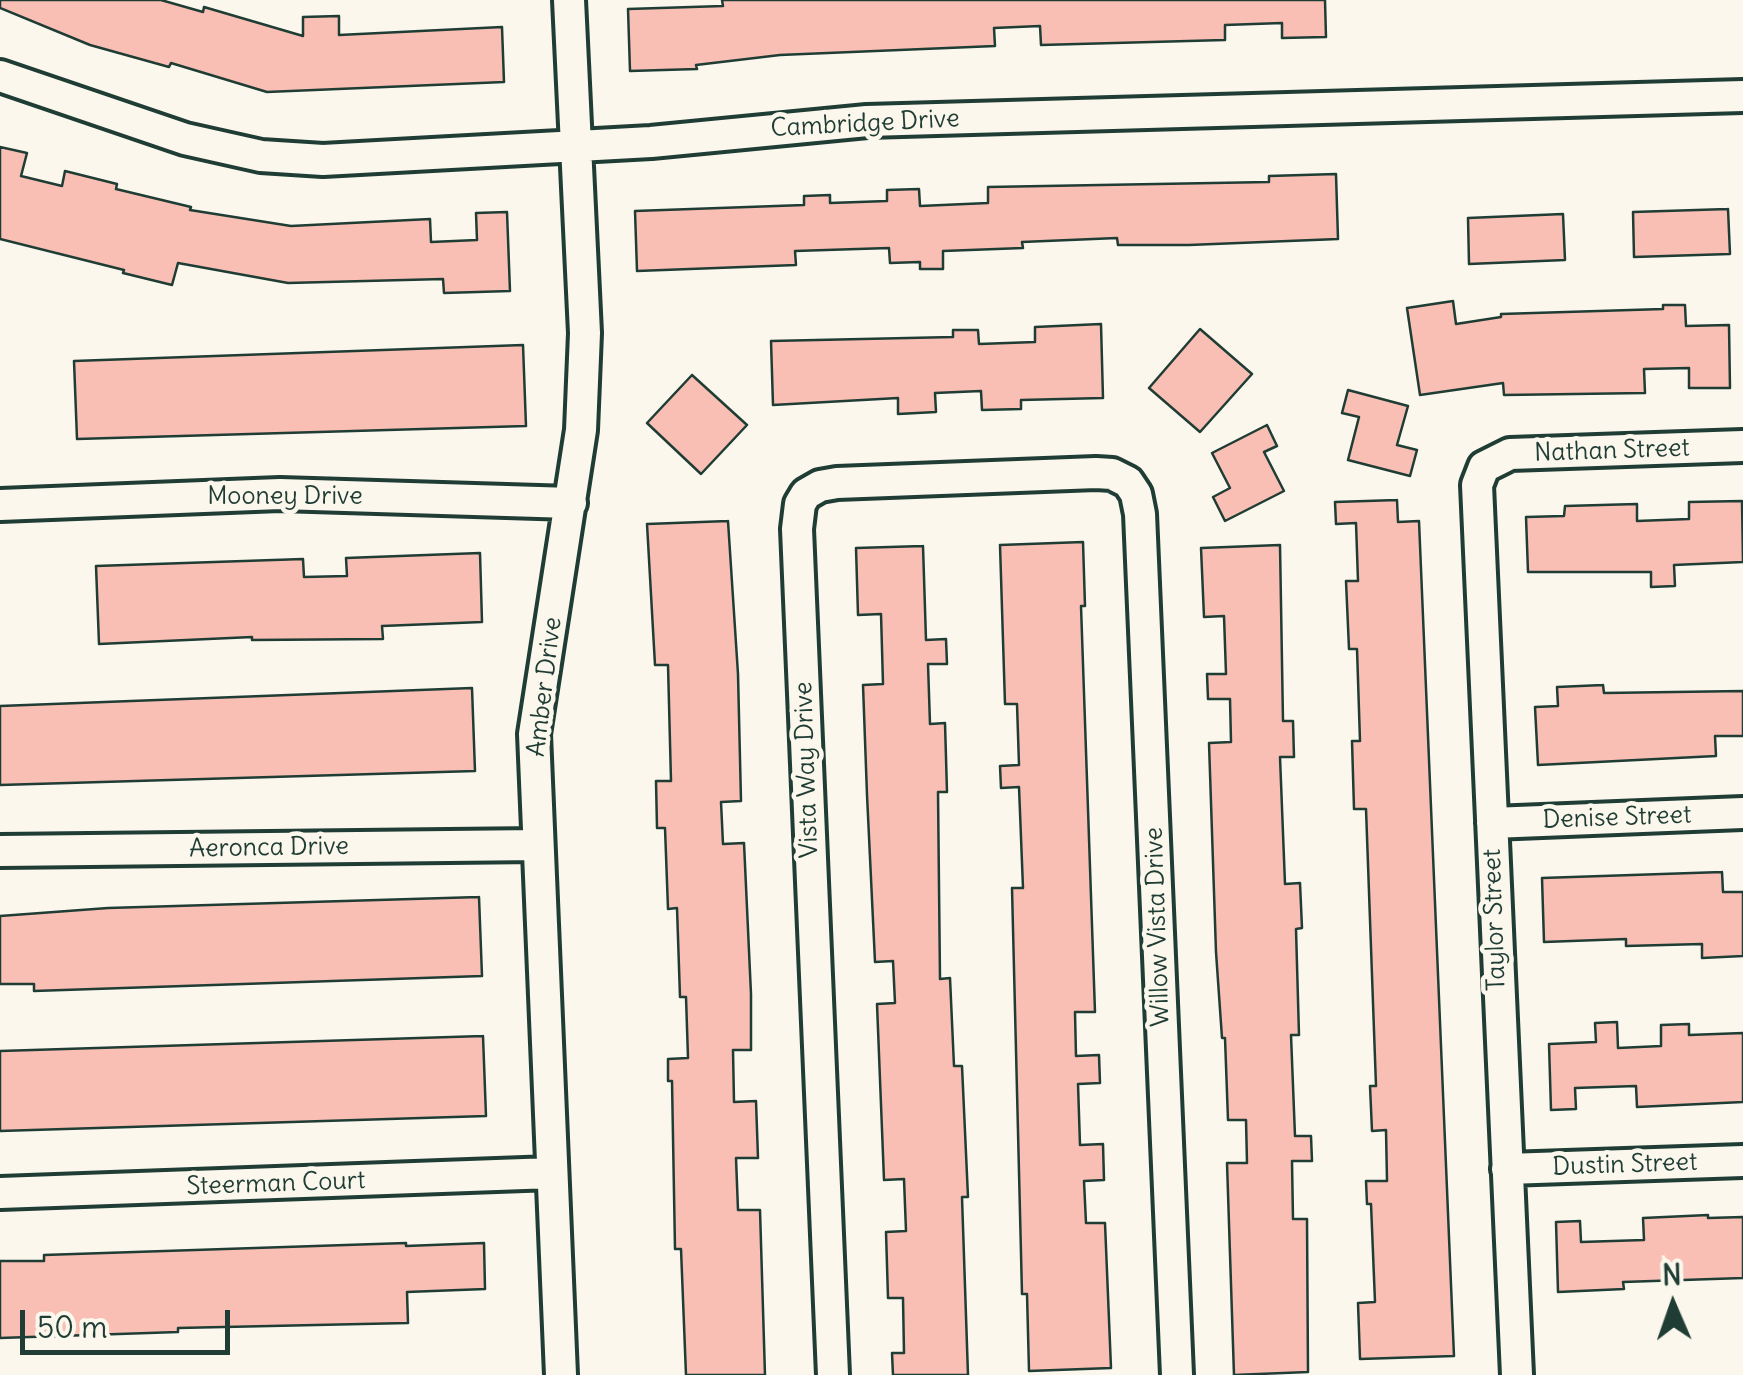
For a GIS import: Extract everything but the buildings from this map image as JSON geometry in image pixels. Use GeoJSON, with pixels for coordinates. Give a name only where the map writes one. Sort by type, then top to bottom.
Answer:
{"type":"FeatureCollection","features":[{"type":"Feature","properties":{"kind":"street","name":"Amber Drive"},"geometry":{"type":"LineString","coordinates":[[561,1375],[534,734],[581,430],[586,332],[569,0]]}},
{"type":"Feature","properties":{"kind":"street","name":"Cambridge Drive"},"geometry":{"type":"LineString","coordinates":[[0,76],[151,129],[261,156],[323,160],[575,146],[867,121],[1743,96]]}},
{"type":"Feature","properties":{"kind":"street","name":"Nathan Street"},"geometry":{"type":"LineString","coordinates":[[1484,467],[1510,454],[1743,446]]}},
{"type":"Feature","properties":{"kind":"street","name":"Taylor Street"},"geometry":{"type":"LineString","coordinates":[[1484,467],[1477,485],[1516,1375]]}},
{"type":"Feature","properties":{"kind":"street","name":"Vista Way Drive"},"geometry":{"type":"LineString","coordinates":[[833,1375],[798,568],[800,504],[806,494],[820,486],[837,484],[1096,473],[1112,474],[1128,482]]}},
{"type":"Feature","properties":{"kind":"street","name":"Willow Vista Drive"},"geometry":{"type":"LineString","coordinates":[[1128,482],[1140,514],[1177,1375]]}},
{"type":"Feature","properties":{"kind":"street","name":"Mooney Drive"},"geometry":{"type":"LineString","coordinates":[[0,505],[280,494],[571,504]]}},
{"type":"Feature","properties":{"kind":"street","name":"Denise Street"},"geometry":{"type":"LineString","coordinates":[[1492,823],[1743,814]]}},
{"type":"Feature","properties":{"kind":"street","name":"Aeronca Drive"},"geometry":{"type":"LineString","coordinates":[[0,851],[538,845]]}},
{"type":"Feature","properties":{"kind":"street","name":"Dustin Street"},"geometry":{"type":"LineString","coordinates":[[1506,1169],[1743,1161]]}},
{"type":"Feature","properties":{"kind":"street","name":"Steerman Court"},"geometry":{"type":"LineString","coordinates":[[0,1193],[552,1173]]}}]}
